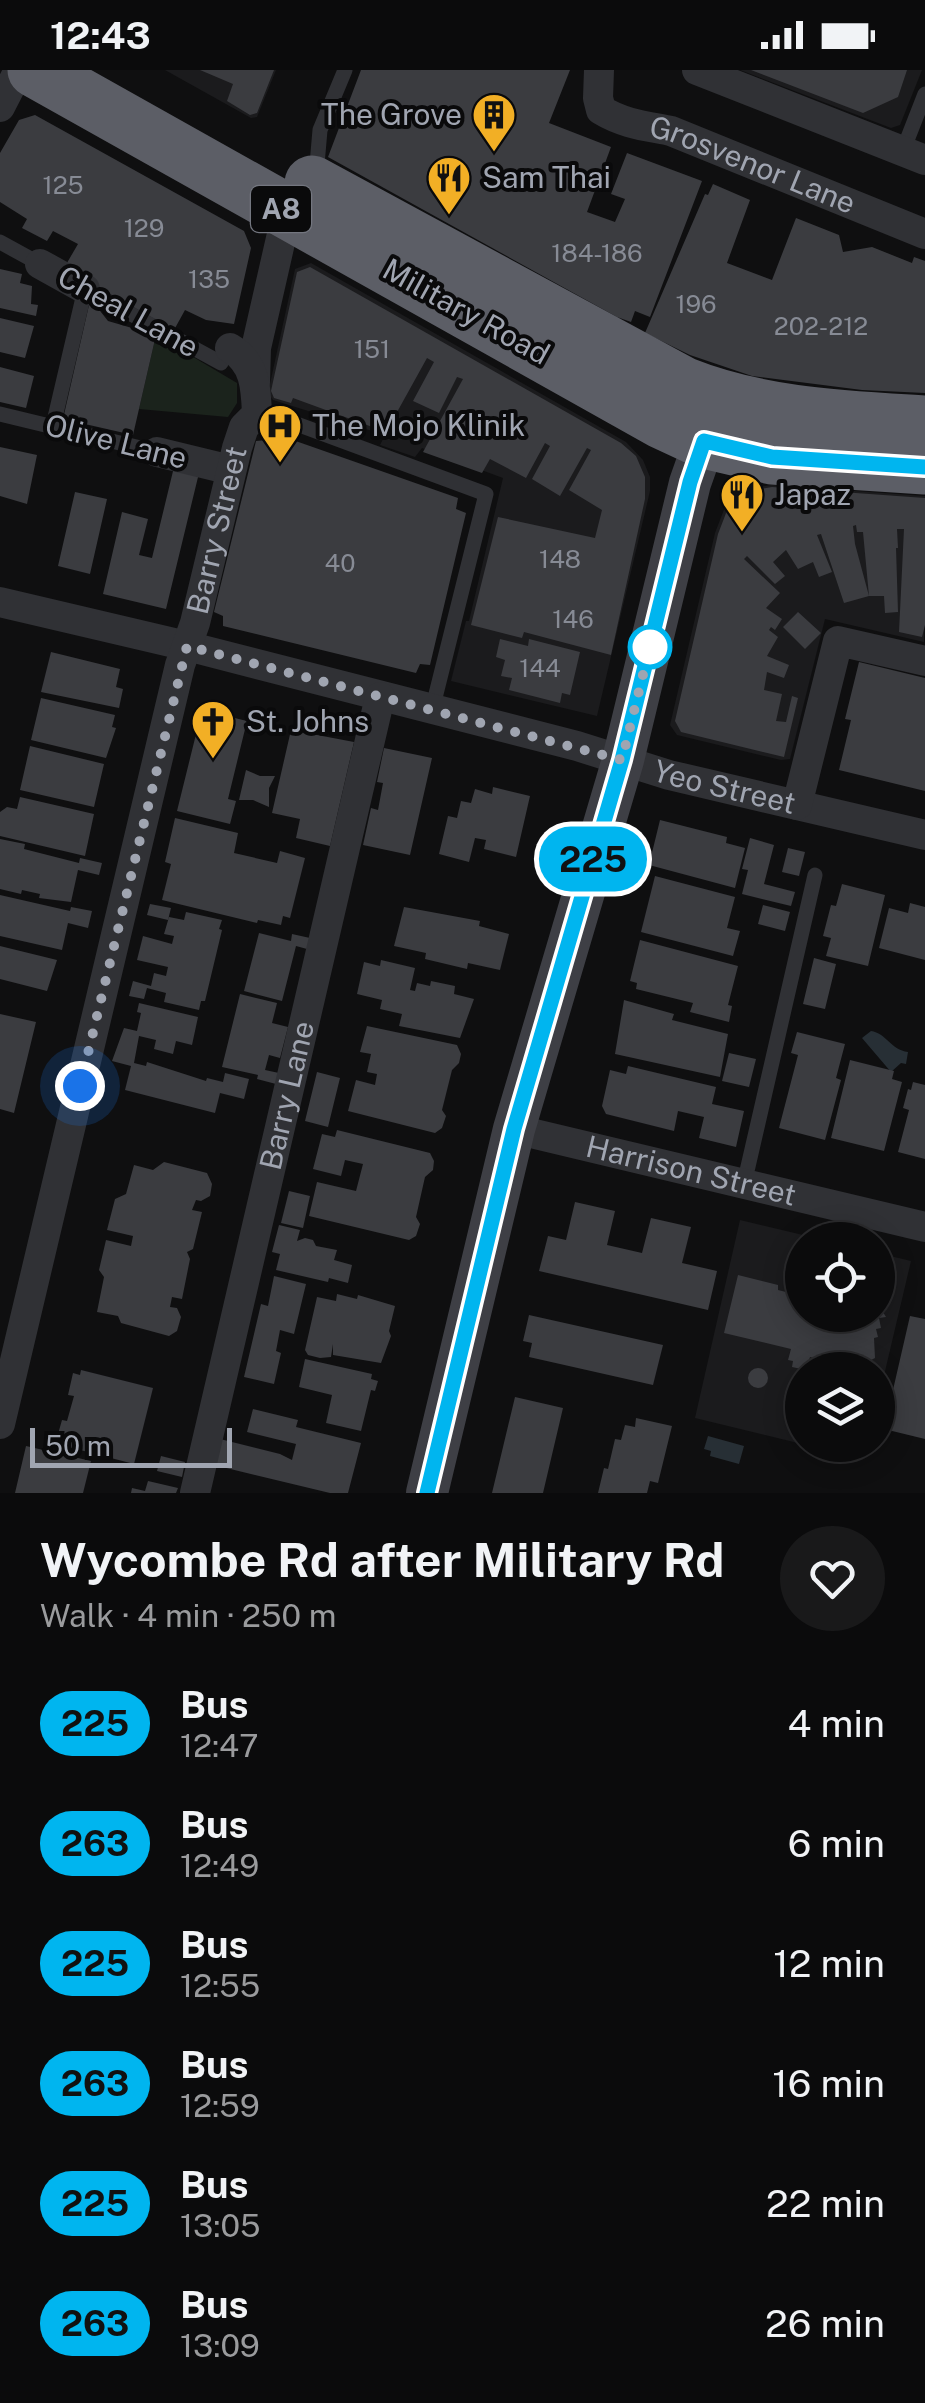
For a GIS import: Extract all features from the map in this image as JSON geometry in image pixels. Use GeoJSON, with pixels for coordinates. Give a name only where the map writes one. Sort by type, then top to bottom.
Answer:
{"type":"FeatureCollection","features":[{"type":"Feature","properties":{"kind":"highway","name":"Military Road"},"geometry":{"type":"LineString","coordinates":[[35,70],[304,200]]}},
{"type":"Feature","properties":{"kind":"highway","name":"Military Road"},"geometry":{"type":"LineString","coordinates":[[103,70],[304,200],[661,421],[712,420],[763,409],[925,422]]}},
{"type":"Feature","properties":{"kind":"highway","name":"Military Road"},"geometry":{"type":"LineString","coordinates":[[712,420],[772,457],[925,467]]}},
{"type":"Feature","properties":{"kind":"street"},"geometry":{"type":"LineString","coordinates":[[0,107],[19,70]]}},
{"type":"Feature","properties":{"kind":"street"},"geometry":{"type":"LineString","coordinates":[[697,70],[914,156]]}},
{"type":"Feature","properties":{"kind":"street","name":"Grosvenor Lane"},"geometry":{"type":"LineString","coordinates":[[605,75],[598,98],[601,110],[612,116],[633,125],[671,131],[925,234]]}},
{"type":"Feature","properties":{"kind":"street","name":"Barry Street"},"geometry":{"type":"LineString","coordinates":[[0,1424],[231,470],[244,427],[257,414],[256,348],[304,200]]}},
{"type":"Feature","properties":{"kind":"street","name":"Cheal Lane"},"geometry":{"type":"LineString","coordinates":[[40,264],[85,288]]}},
{"type":"Feature","properties":{"kind":"street","name":"Cheal Lane"},"geometry":{"type":"LineString","coordinates":[[226,356],[255,382]]}},
{"type":"Feature","properties":{"kind":"street"},"geometry":{"type":"LineString","coordinates":[[427,1493],[514,1129],[622,760],[690,482],[712,420]]}},
{"type":"Feature","properties":{"kind":"street","name":"Olive Lane"},"geometry":{"type":"LineString","coordinates":[[157,452],[231,470]]}},
{"type":"Feature","properties":{"kind":"street","name":"Yeo Street"},"geometry":{"type":"LineString","coordinates":[[0,602],[187,646],[668,775],[925,835]]}},
{"type":"Feature","properties":{"kind":"street"},"geometry":{"type":"LineString","coordinates":[[797,805],[838,641],[925,662]]}},
{"type":"Feature","properties":{"kind":"street","name":"Barry Lane"},"geometry":{"type":"LineString","coordinates":[[195,1493],[380,697]]}},
{"type":"Feature","properties":{"kind":"street","name":"Harrison Street"},"geometry":{"type":"LineString","coordinates":[[514,1129],[925,1227]]}},
{"type":"Feature","properties":{"kind":"lane"},"geometry":{"type":"LineString","coordinates":[[304,200],[315,174],[320,130],[345,70]]}},
{"type":"Feature","properties":{"kind":"lane"},"geometry":{"type":"LineString","coordinates":[[914,156],[925,94]]}},
{"type":"Feature","properties":{"kind":"lane","name":"Cheal Lane"},"geometry":{"type":"LineString","coordinates":[[0,242],[40,264]]}},
{"type":"Feature","properties":{"kind":"lane"},"geometry":{"type":"LineString","coordinates":[[53,426],[85,288]]}},
{"type":"Feature","properties":{"kind":"lane","name":"Cheal Lane"},"geometry":{"type":"LineString","coordinates":[[85,288],[226,356]]}},
{"type":"Feature","properties":{"kind":"lane","name":"Olive Lane"},"geometry":{"type":"LineString","coordinates":[[0,414],[157,452]]}},
{"type":"Feature","properties":{"kind":"lane"},"geometry":{"type":"LineString","coordinates":[[257,414],[275,416],[486,494],[432,710]]}},
{"type":"Feature","properties":{"kind":"lane"},"geometry":{"type":"LineString","coordinates":[[744,1184],[815,874]]}},
{"type":"Feature","properties":{"kind":"shaded area"},"geometry":{"type":"Polygon","coordinates":[[[165,70],[276,70],[257,117],[251,118],[165,70]]]}},
{"type":"Feature","properties":{"kind":"shaded area"},"geometry":{"type":"Polygon","coordinates":[[[740,70],[922,70],[900,125],[891,128],[740,70]]]}},
{"type":"Feature","properties":{"kind":"shaded area"},"geometry":{"type":"Polygon","coordinates":[[[311,263],[626,442],[643,460],[650,477],[650,491],[597,716],[451,681],[503,478],[422,448],[415,457],[380,445],[385,435],[273,400],[268,393],[295,269],[311,263]]]}},
{"type":"Feature","properties":{"kind":"shaded area"},"geometry":{"type":"Polygon","coordinates":[[[156,335],[237,383],[237,403],[228,417],[139,409],[156,335]]]}},
{"type":"Feature","properties":{"kind":"shaded area"},"geometry":{"type":"Polygon","coordinates":[[[771,485],[925,496],[924,642],[825,619],[790,759],[781,760],[677,735],[670,725],[715,533],[725,507],[747,489],[771,485]]]}},
{"type":"Feature","properties":{"kind":"shaded area"},"geometry":{"type":"Polygon","coordinates":[[[871,1031],[908,1052],[906,1064],[901,1063],[891,1072],[862,1038],[871,1031]]]}},
{"type":"Feature","properties":{"kind":"shaded area"},"geometry":{"type":"Polygon","coordinates":[[[740,1220],[785,1231],[785,1332],[894,1332],[890,1352],[785,1352],[785,1440],[695,1418],[740,1220]]]}},
{"type":"Feature","properties":{"kind":"shaded area"},"geometry":{"type":"Polygon","coordinates":[[[895,1257],[911,1261],[895,1329],[895,1257]]]}},
{"type":"Feature","properties":{"kind":"shaded area"},"geometry":{"type":"Polygon","coordinates":[[[708,1436],[744,1446],[739,1464],[710,1456],[711,1451],[704,1449],[708,1436]]]}},
{"type":"Feature","properties":{"kind":"building"},"geometry":{"type":"Polygon","coordinates":[[[200,70],[274,70],[257,113],[250,115],[227,101],[233,84],[200,70]]]}},
{"type":"Feature","properties":{"kind":"building"},"geometry":{"type":"Polygon","coordinates":[[[361,70],[570,70],[549,123],[611,147],[587,212],[615,222],[625,199],[611,194],[627,153],[702,181],[650,317],[635,311],[631,322],[617,317],[328,157],[361,70]]]}},
{"type":"Feature","properties":{"kind":"building"},"geometry":{"type":"Polygon","coordinates":[[[751,70],[907,70],[898,97],[863,113],[751,70]]]}},
{"type":"Feature","properties":{"kind":"building"},"geometry":{"type":"Polygon","coordinates":[[[35,115],[244,231],[251,248],[234,324],[206,320],[185,310],[174,330],[64,268],[78,244],[53,231],[47,241],[22,228],[27,219],[0,202],[0,153],[19,120],[35,115]]]}},
{"type":"Feature","properties":{"kind":"building"},"geometry":{"type":"Polygon","coordinates":[[[713,184],[750,200],[727,263],[772,280],[796,218],[839,235],[843,252],[872,247],[912,263],[914,257],[925,261],[925,393],[862,390],[752,376],[690,355],[645,333],[705,194],[713,184]]]}},
{"type":"Feature","properties":{"kind":"building"},"geometry":{"type":"Polygon","coordinates":[[[310,267],[621,443],[636,456],[645,477],[645,499],[611,655],[524,632],[522,638],[471,625],[498,517],[595,538],[602,510],[569,490],[591,450],[587,448],[560,496],[532,479],[550,446],[545,443],[526,478],[490,459],[482,473],[423,452],[463,379],[457,377],[439,413],[413,401],[434,362],[427,358],[386,432],[293,398],[291,403],[274,398],[271,391],[297,272],[310,267]]]}},
{"type":"Feature","properties":{"kind":"building"},"geometry":{"type":"Polygon","coordinates":[[[0,269],[22,274],[20,283],[32,286],[31,304],[38,305],[36,316],[0,308],[0,269]]]}},
{"type":"Feature","properties":{"kind":"building"},"geometry":{"type":"Polygon","coordinates":[[[89,305],[97,307],[108,321],[156,335],[133,435],[63,419],[89,305]]]}},
{"type":"Feature","properties":{"kind":"building"},"geometry":{"type":"Polygon","coordinates":[[[0,318],[34,326],[25,358],[0,352],[0,318]]]}},
{"type":"Feature","properties":{"kind":"building"},"geometry":{"type":"Polygon","coordinates":[[[0,367],[34,376],[26,408],[0,402],[0,367]]]}},
{"type":"Feature","properties":{"kind":"building"},"geometry":{"type":"Polygon","coordinates":[[[270,432],[458,498],[456,509],[466,513],[430,665],[420,664],[416,673],[223,626],[223,616],[214,612],[256,441],[267,440],[270,432]]]}},
{"type":"Feature","properties":{"kind":"building"},"geometry":{"type":"Polygon","coordinates":[[[0,447],[37,455],[27,504],[0,496],[0,447]]]}},
{"type":"Feature","properties":{"kind":"building"},"geometry":{"type":"Polygon","coordinates":[[[174,467],[199,473],[166,609],[103,594],[122,512],[148,519],[139,555],[152,558],[174,467]]]}},
{"type":"Feature","properties":{"kind":"building"},"geometry":{"type":"Polygon","coordinates":[[[772,487],[925,498],[922,637],[899,632],[904,529],[897,529],[898,612],[885,613],[884,596],[844,603],[821,534],[817,535],[832,572],[819,577],[813,562],[798,569],[786,550],[773,562],[785,576],[775,584],[747,556],[744,559],[780,593],[766,608],[782,619],[775,630],[769,630],[778,637],[767,656],[789,665],[784,678],[767,672],[764,690],[782,694],[776,721],[786,722],[792,696],[798,698],[784,757],[681,732],[675,721],[718,534],[728,508],[748,491],[772,487]],[[856,525],[855,544],[869,596],[863,532],[857,532],[856,525]]]}},
{"type":"Feature","properties":{"kind":"building"},"geometry":{"type":"Polygon","coordinates":[[[75,492],[107,499],[90,574],[58,566],[75,492]]]}},
{"type":"Feature","properties":{"kind":"building"},"geometry":{"type":"Polygon","coordinates":[[[798,612],[821,633],[805,649],[783,627],[798,612]]]}},
{"type":"Feature","properties":{"kind":"building"},"geometry":{"type":"Polygon","coordinates":[[[500,639],[528,646],[529,639],[580,652],[570,695],[562,693],[560,703],[509,690],[512,678],[501,676],[505,660],[496,657],[500,639]]]}},
{"type":"Feature","properties":{"kind":"building"},"geometry":{"type":"Polygon","coordinates":[[[51,652],[120,669],[116,687],[123,689],[119,708],[41,692],[51,652]]]}},
{"type":"Feature","properties":{"kind":"building"},"geometry":{"type":"Polygon","coordinates":[[[859,662],[925,678],[925,791],[839,770],[851,720],[845,719],[859,662]]]}},
{"type":"Feature","properties":{"kind":"building"},"geometry":{"type":"Polygon","coordinates":[[[41,698],[115,715],[112,727],[116,728],[106,758],[31,740],[41,698]]]}},
{"type":"Feature","properties":{"kind":"building","name":"St. Johns"},"geometry":{"type":"Polygon","coordinates":[[[202,710],[247,721],[228,799],[236,801],[230,824],[177,811],[202,710]]]}},
{"type":"Feature","properties":{"kind":"building"},"geometry":{"type":"Polygon","coordinates":[[[291,730],[354,742],[330,846],[296,838],[300,819],[272,813],[291,730]]]}},
{"type":"Feature","properties":{"kind":"building"},"geometry":{"type":"Polygon","coordinates":[[[30,746],[104,764],[94,807],[20,790],[30,746]]]}},
{"type":"Feature","properties":{"kind":"building"},"geometry":{"type":"Polygon","coordinates":[[[384,748],[432,758],[410,855],[363,845],[371,808],[378,810],[383,783],[377,782],[384,748]]]}},
{"type":"Feature","properties":{"kind":"building"},"geometry":{"type":"Polygon","coordinates":[[[246,770],[260,776],[275,776],[269,788],[269,807],[253,800],[239,800],[246,770]]]}},
{"type":"Feature","properties":{"kind":"building"},"geometry":{"type":"Polygon","coordinates":[[[493,787],[530,796],[516,857],[484,849],[486,840],[475,838],[469,862],[439,854],[448,816],[457,818],[461,801],[471,803],[475,789],[492,794],[493,787]]]}},
{"type":"Feature","properties":{"kind":"building"},"geometry":{"type":"Polygon","coordinates":[[[20,797],[94,814],[85,856],[0,836],[0,812],[7,807],[17,809],[20,797]]]}},
{"type":"Feature","properties":{"kind":"building"},"geometry":{"type":"Polygon","coordinates":[[[175,818],[238,833],[234,853],[277,863],[280,851],[305,858],[290,918],[283,916],[281,925],[258,920],[257,923],[162,900],[171,864],[165,862],[175,818]]]}},
{"type":"Feature","properties":{"kind":"building"},"geometry":{"type":"Polygon","coordinates":[[[660,820],[727,837],[726,843],[745,848],[735,888],[649,865],[660,820]]]}},
{"type":"Feature","properties":{"kind":"building"},"geometry":{"type":"Polygon","coordinates":[[[750,838],[774,845],[764,884],[795,892],[791,906],[742,894],[748,870],[742,869],[750,838]]]}},
{"type":"Feature","properties":{"kind":"building"},"geometry":{"type":"Polygon","coordinates":[[[0,839],[79,863],[80,858],[102,863],[99,875],[78,870],[71,902],[0,889],[0,839]]]}},
{"type":"Feature","properties":{"kind":"building"},"geometry":{"type":"Polygon","coordinates":[[[788,848],[805,852],[799,876],[782,872],[788,848]]]}},
{"type":"Feature","properties":{"kind":"building"},"geometry":{"type":"Polygon","coordinates":[[[655,876],[735,897],[727,928],[740,931],[733,956],[641,932],[655,876]]]}},
{"type":"Feature","properties":{"kind":"building"},"geometry":{"type":"Polygon","coordinates":[[[842,884],[885,895],[868,966],[826,956],[831,938],[823,936],[831,905],[836,906],[842,884]]]}},
{"type":"Feature","properties":{"kind":"building"},"geometry":{"type":"Polygon","coordinates":[[[0,895],[70,911],[71,907],[92,911],[88,928],[68,923],[62,950],[0,936],[0,895]]]}},
{"type":"Feature","properties":{"kind":"building"},"geometry":{"type":"Polygon","coordinates":[[[910,903],[925,907],[925,960],[879,948],[889,908],[908,913],[910,903]]]}},
{"type":"Feature","properties":{"kind":"building"},"geometry":{"type":"Polygon","coordinates":[[[150,904],[171,908],[168,920],[147,915],[150,904]]]}},
{"type":"Feature","properties":{"kind":"building"},"geometry":{"type":"Polygon","coordinates":[[[763,905],[790,912],[785,931],[758,924],[763,905]]]}},
{"type":"Feature","properties":{"kind":"building"},"geometry":{"type":"Polygon","coordinates":[[[404,907],[480,921],[479,926],[509,934],[500,970],[468,963],[467,969],[425,959],[426,953],[394,946],[404,907]]]}},
{"type":"Feature","properties":{"kind":"building"},"geometry":{"type":"Polygon","coordinates":[[[186,912],[222,920],[205,1001],[201,1001],[199,1010],[164,1002],[166,993],[147,988],[144,999],[129,996],[133,981],[151,986],[154,973],[166,976],[168,967],[137,960],[143,936],[172,944],[174,936],[164,934],[169,917],[184,920],[186,912]]]}},
{"type":"Feature","properties":{"kind":"building"},"geometry":{"type":"Polygon","coordinates":[[[259,933],[291,941],[292,934],[310,938],[307,949],[296,946],[282,1001],[244,991],[259,933]]]}},
{"type":"Feature","properties":{"kind":"building"},"geometry":{"type":"Polygon","coordinates":[[[640,940],[738,966],[728,1005],[732,1006],[729,1022],[690,1012],[693,1003],[636,989],[637,983],[630,981],[640,940]]]}},
{"type":"Feature","properties":{"kind":"building"},"geometry":{"type":"Polygon","coordinates":[[[0,946],[57,960],[47,991],[0,979],[0,946]]]}},
{"type":"Feature","properties":{"kind":"building"},"geometry":{"type":"Polygon","coordinates":[[[814,958],[836,964],[825,1009],[803,1004],[814,958]]]}},
{"type":"Feature","properties":{"kind":"building"},"geometry":{"type":"Polygon","coordinates":[[[381,960],[415,968],[410,990],[415,991],[417,983],[430,986],[431,981],[455,986],[454,994],[474,999],[460,1038],[399,1026],[402,1014],[380,1009],[382,1000],[357,994],[364,962],[380,966],[381,960]]]}},
{"type":"Feature","properties":{"kind":"building"},"geometry":{"type":"Polygon","coordinates":[[[240,994],[277,1003],[272,1023],[288,1027],[280,1058],[269,1055],[265,1070],[279,1073],[276,1084],[257,1079],[258,1075],[222,1067],[240,994]]]}},
{"type":"Feature","properties":{"kind":"building"},"geometry":{"type":"Polygon","coordinates":[[[624,1000],[674,1014],[672,1020],[728,1034],[720,1077],[615,1054],[624,1000]]]}},
{"type":"Feature","properties":{"kind":"building"},"geometry":{"type":"Polygon","coordinates":[[[139,1003],[198,1017],[192,1045],[176,1041],[173,1054],[154,1049],[156,1040],[139,1036],[134,1063],[146,1066],[147,1062],[206,1081],[207,1078],[223,1082],[225,1073],[249,1079],[244,1099],[220,1093],[215,1113],[125,1090],[131,1066],[112,1061],[124,1028],[137,1031],[139,1003]]]}},
{"type":"Feature","properties":{"kind":"building"},"geometry":{"type":"Polygon","coordinates":[[[0,1014],[36,1022],[14,1113],[0,1109],[0,1014]]]}},
{"type":"Feature","properties":{"kind":"building"},"geometry":{"type":"Polygon","coordinates":[[[367,1026],[457,1045],[461,1054],[452,1070],[442,1110],[446,1116],[442,1128],[435,1133],[348,1111],[356,1080],[375,1085],[377,1074],[367,1072],[371,1054],[360,1052],[367,1026]]]}},
{"type":"Feature","properties":{"kind":"building"},"geometry":{"type":"Polygon","coordinates":[[[797,1032],[845,1044],[836,1078],[841,1080],[825,1140],[779,1128],[798,1055],[791,1053],[797,1032]]]}},
{"type":"Feature","properties":{"kind":"building"},"geometry":{"type":"Polygon","coordinates":[[[729,1053],[756,1059],[749,1087],[722,1081],[729,1053]]]}},
{"type":"Feature","properties":{"kind":"building"},"geometry":{"type":"Polygon","coordinates":[[[850,1060],[894,1071],[892,1079],[902,1082],[884,1151],[831,1138],[850,1060]]]}},
{"type":"Feature","properties":{"kind":"building"},"geometry":{"type":"Polygon","coordinates":[[[628,1066],[716,1087],[712,1104],[744,1111],[736,1147],[699,1138],[704,1117],[678,1111],[674,1131],[606,1114],[602,1106],[610,1070],[626,1074],[628,1066]]]}},
{"type":"Feature","properties":{"kind":"building"},"geometry":{"type":"Polygon","coordinates":[[[317,1072],[340,1078],[328,1127],[305,1121],[317,1072]]]}},
{"type":"Feature","properties":{"kind":"building"},"geometry":{"type":"Polygon","coordinates":[[[913,1082],[925,1085],[925,1159],[898,1152],[909,1110],[903,1108],[913,1082]]]}},
{"type":"Feature","properties":{"kind":"building"},"geometry":{"type":"Polygon","coordinates":[[[337,1130],[430,1153],[433,1170],[425,1177],[416,1236],[409,1240],[309,1216],[317,1182],[356,1191],[363,1164],[345,1160],[341,1176],[313,1169],[322,1134],[335,1137],[337,1130]]]}},
{"type":"Feature","properties":{"kind":"building"},"geometry":{"type":"Polygon","coordinates":[[[164,1162],[207,1173],[212,1184],[210,1196],[196,1200],[192,1210],[202,1212],[193,1249],[187,1252],[190,1259],[182,1299],[172,1297],[170,1307],[177,1308],[181,1317],[177,1331],[169,1336],[97,1312],[104,1277],[99,1270],[106,1240],[131,1246],[133,1236],[107,1230],[115,1199],[126,1194],[134,1165],[153,1170],[164,1162]]]}},
{"type":"Feature","properties":{"kind":"building"},"geometry":{"type":"Polygon","coordinates":[[[289,1191],[310,1196],[303,1228],[281,1223],[289,1191]]]}},
{"type":"Feature","properties":{"kind":"building"},"geometry":{"type":"Polygon","coordinates":[[[575,1202],[615,1211],[607,1245],[642,1253],[651,1218],[691,1227],[682,1263],[717,1271],[708,1310],[539,1271],[548,1236],[566,1240],[575,1202]]]}},
{"type":"Feature","properties":{"kind":"building"},"geometry":{"type":"Polygon","coordinates":[[[279,1225],[300,1230],[297,1241],[305,1238],[313,1240],[316,1246],[337,1250],[334,1260],[352,1265],[348,1283],[276,1270],[280,1254],[272,1252],[279,1225]]]}},
{"type":"Feature","properties":{"kind":"building"},"geometry":{"type":"Polygon","coordinates":[[[738,1275],[778,1285],[778,1290],[785,1292],[785,1332],[877,1332],[878,1337],[874,1338],[875,1352],[790,1352],[791,1349],[724,1333],[738,1275]]]}},
{"type":"Feature","properties":{"kind":"building"},"geometry":{"type":"Polygon","coordinates":[[[274,1276],[306,1284],[294,1334],[280,1330],[276,1351],[281,1353],[274,1384],[244,1377],[261,1304],[268,1306],[274,1276]]]}},
{"type":"Feature","properties":{"kind":"building"},"geometry":{"type":"Polygon","coordinates":[[[337,1294],[357,1299],[358,1295],[395,1306],[391,1336],[381,1363],[333,1355],[333,1344],[331,1357],[308,1355],[305,1350],[317,1297],[336,1301],[337,1294]]]}},
{"type":"Feature","properties":{"kind":"building"},"geometry":{"type":"Polygon","coordinates":[[[529,1315],[663,1345],[653,1385],[529,1357],[532,1343],[523,1341],[529,1315]]]}},
{"type":"Feature","properties":{"kind":"building"},"geometry":{"type":"Polygon","coordinates":[[[910,1316],[925,1319],[925,1439],[895,1432],[895,1381],[910,1316]]]}},
{"type":"Feature","properties":{"kind":"building"},"geometry":{"type":"Polygon","coordinates":[[[305,1359],[372,1374],[371,1379],[378,1381],[375,1391],[371,1390],[361,1431],[326,1423],[332,1395],[299,1387],[305,1359]]]}},
{"type":"Feature","properties":{"kind":"building"},"geometry":{"type":"Polygon","coordinates":[[[758,1368],[768,1378],[758,1388],[748,1378],[758,1368]]]}},
{"type":"Feature","properties":{"kind":"building"},"geometry":{"type":"Polygon","coordinates":[[[81,1370],[153,1388],[134,1464],[56,1441],[74,1396],[68,1395],[73,1373],[80,1375],[81,1370]]]}},
{"type":"Feature","properties":{"kind":"building"},"geometry":{"type":"Polygon","coordinates":[[[515,1397],[563,1408],[543,1493],[492,1493],[515,1397]]]}},
{"type":"Feature","properties":{"kind":"building"},"geometry":{"type":"Polygon","coordinates":[[[253,1409],[298,1420],[296,1427],[361,1443],[348,1493],[330,1493],[214,1465],[220,1439],[292,1460],[296,1444],[247,1432],[253,1409]]]}},
{"type":"Feature","properties":{"kind":"building"},"geometry":{"type":"Polygon","coordinates":[[[636,1418],[672,1426],[658,1483],[650,1481],[647,1493],[598,1493],[615,1439],[621,1440],[625,1425],[635,1427],[636,1418]]]}},
{"type":"Feature","properties":{"kind":"building"},"geometry":{"type":"Polygon","coordinates":[[[26,1446],[91,1461],[83,1493],[15,1493],[26,1446]]]}},
{"type":"Feature","properties":{"kind":"building"},"geometry":{"type":"Polygon","coordinates":[[[161,1456],[185,1462],[182,1477],[157,1471],[161,1456]]]}},
{"type":"Feature","properties":{"kind":"building"},"geometry":{"type":"Polygon","coordinates":[[[148,1481],[178,1488],[176,1493],[131,1493],[132,1488],[145,1491],[148,1481]]]}},
{"type":"Feature","properties":{"kind":"bus line","name":"225"},"geometry":{"type":"LineString","coordinates":[[427,1493],[514,1129],[622,760],[690,482],[704,441],[772,457],[925,467]]}},
{"type":"Feature","properties":{"kind":"place","name":"The Grove"},"geometry":{"type":"Point","coordinates":[494,153]}},
{"type":"Feature","properties":{"kind":"place","name":"Sam Thai"},"geometry":{"type":"Point","coordinates":[449,216]}},
{"type":"Feature","properties":{"kind":"place","name":"The Mojo Klinik"},"geometry":{"type":"Point","coordinates":[280,464]}},
{"type":"Feature","properties":{"kind":"place","name":"Japaz"},"geometry":{"type":"Point","coordinates":[742,533]}},
{"type":"Feature","properties":{"kind":"place","name":"St. Johns"},"geometry":{"type":"Point","coordinates":[213,760]}},
{"type":"Feature","properties":{"kind":"route"},"geometry":{"type":"LineString","coordinates":[[80,1086],[187,646],[622,760],[652,638],[650,647]]}}]}
